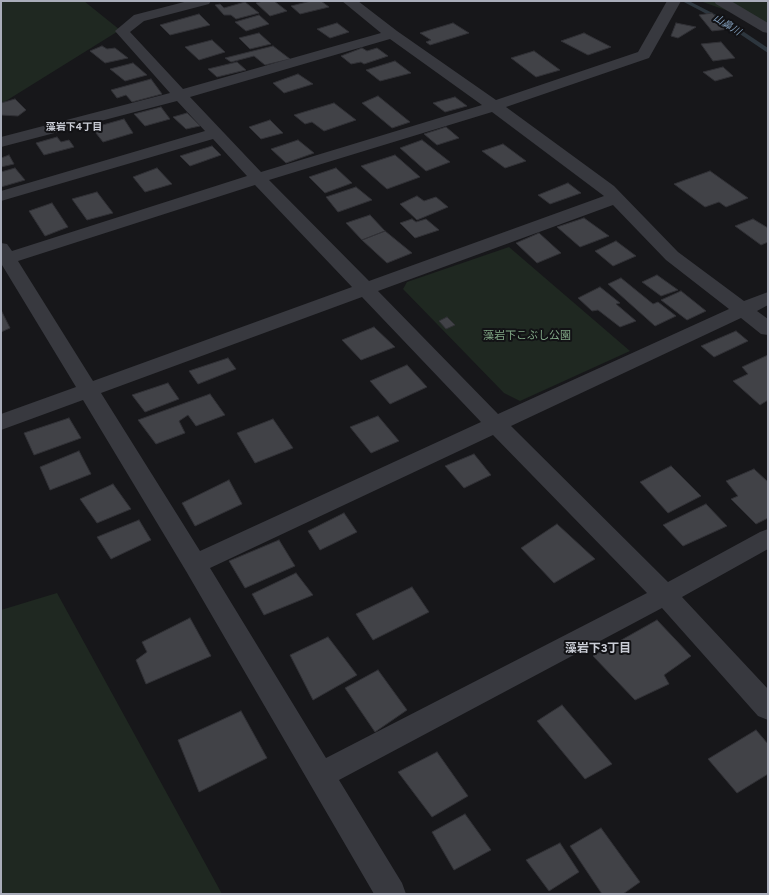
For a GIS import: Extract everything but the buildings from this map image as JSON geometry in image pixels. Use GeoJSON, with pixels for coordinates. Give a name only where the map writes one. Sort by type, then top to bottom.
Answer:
{"type":"FeatureCollection","features":[{"type":"Feature","properties":{"kind":"street"},"geometry":{"type":"LineString","coordinates":[[204,1],[139,18],[122,30],[180,95],[258,178],[496,425],[665,595],[768,708]]}},
{"type":"Feature","properties":{"kind":"street"},"geometry":{"type":"LineString","coordinates":[[349,1],[392,34],[494,106],[608,190],[672,256],[768,329]]}},
{"type":"Feature","properties":{"kind":"street"},"geometry":{"type":"LineString","coordinates":[[391,894],[195,564],[3,255],[494,106],[644,55],[674,1]]}},
{"type":"Feature","properties":{"kind":"street"},"geometry":{"type":"LineString","coordinates":[[721,1],[768,30]]}},
{"type":"Feature","properties":{"kind":"street"},"geometry":{"type":"LineString","coordinates":[[1,142],[180,95],[392,34]]}},
{"type":"Feature","properties":{"kind":"street"},"geometry":{"type":"LineString","coordinates":[[1,196],[216,132]]}},
{"type":"Feature","properties":{"kind":"street"},"geometry":{"type":"LineString","coordinates":[[1,422],[616,198]]}},
{"type":"Feature","properties":{"kind":"street"},"geometry":{"type":"LineString","coordinates":[[195,564],[768,298]]}},
{"type":"Feature","properties":{"kind":"street"},"geometry":{"type":"LineString","coordinates":[[320,775],[665,595],[768,538]]}},
{"type":"Feature","properties":{"kind":"green space"},"geometry":{"type":"Polygon","coordinates":[[[1,1],[84,1],[120,30],[1,104],[1,1]]]}},
{"type":"Feature","properties":{"kind":"green space"},"geometry":{"type":"Polygon","coordinates":[[[700,1],[768,1],[768,25],[700,1]]]}},
{"type":"Feature","properties":{"kind":"green space","name":"藻岩下こぶし公園"},"geometry":{"type":"Polygon","coordinates":[[[509,247],[630,351],[520,401],[504,393],[403,289],[407,282],[509,247]]]}},
{"type":"Feature","properties":{"kind":"green space"},"geometry":{"type":"Polygon","coordinates":[[[57,593],[222,894],[1,894],[1,610],[57,593]]]}},
{"type":"Feature","properties":{"kind":"waterway","name":"山鼻川"},"geometry":{"type":"LineString","coordinates":[[685,1],[724,21],[768,51]]}},
{"type":"Feature","properties":{"kind":"district","name":"藻岩下4丁目"},"geometry":{"type":"Point","coordinates":[74,127]}},
{"type":"Feature","properties":{"kind":"district","name":"藻岩下3丁目"},"geometry":{"type":"Point","coordinates":[598,648]}}]}
